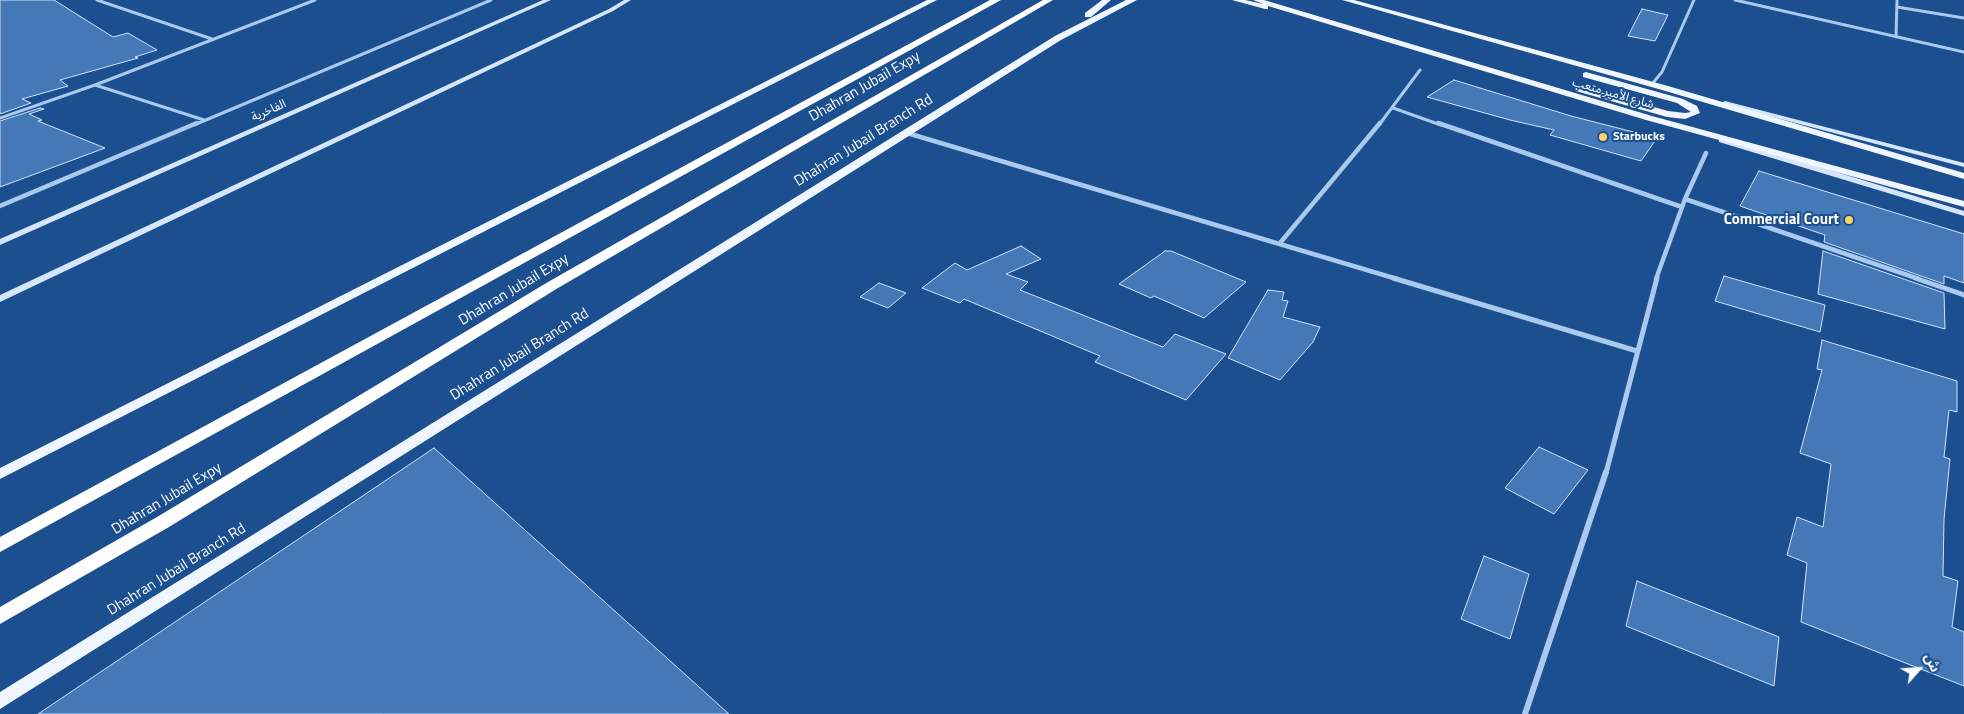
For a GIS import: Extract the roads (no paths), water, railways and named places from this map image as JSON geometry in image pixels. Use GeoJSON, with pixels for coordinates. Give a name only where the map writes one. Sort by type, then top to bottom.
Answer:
{"type":"FeatureCollection","features":[{"type":"Feature","properties":{"kind":"highway","name":"Dhahran Jubail Expy"},"geometry":{"type":"LineString","coordinates":[[0,545],[997,0]]}},
{"type":"Feature","properties":{"kind":"highway","name":"Dhahran Jubail Expy"},"geometry":{"type":"LineString","coordinates":[[0,616],[164,522],[553,285],[1049,0]]}},
{"type":"Feature","properties":{"kind":"main road"},"geometry":{"type":"LineString","coordinates":[[0,474],[933,0]]}},
{"type":"Feature","properties":{"kind":"main road"},"geometry":{"type":"LineString","coordinates":[[1058,38],[1107,0]]}},
{"type":"Feature","properties":{"kind":"main road"},"geometry":{"type":"LineString","coordinates":[[1058,38],[1133,0]]}},
{"type":"Feature","properties":{"kind":"main road"},"geometry":{"type":"LineString","coordinates":[[1236,0],[1326,22]]}},
{"type":"Feature","properties":{"kind":"main road","name":"شارع الأمير متعب"},"geometry":{"type":"LineString","coordinates":[[1257,0],[1649,118],[1964,204]]}},
{"type":"Feature","properties":{"kind":"main road","name":"شارع الأمير متعب"},"geometry":{"type":"LineString","coordinates":[[1348,0],[1652,84],[1964,176]]}},
{"type":"Feature","properties":{"kind":"main road","name":"Dhahran Jubail Branch Rd"},"geometry":{"type":"LineString","coordinates":[[0,701],[1058,38]]}},
{"type":"Feature","properties":{"kind":"main road"},"geometry":{"type":"LineString","coordinates":[[1448,58],[1548,80],[1668,114],[1685,116],[1696,113],[1694,108],[1680,101],[1557,66],[1489,39]]}},
{"type":"Feature","properties":{"kind":"street"},"geometry":{"type":"LineString","coordinates":[[97,0],[212,38]]}},
{"type":"Feature","properties":{"kind":"street"},"geometry":{"type":"LineString","coordinates":[[0,118],[95,85],[212,38],[315,0]]}},
{"type":"Feature","properties":{"kind":"street"},"geometry":{"type":"LineString","coordinates":[[0,206],[491,0]]}},
{"type":"Feature","properties":{"kind":"street","name":"الفاخرية"},"geometry":{"type":"LineString","coordinates":[[0,242],[548,0]]}},
{"type":"Feature","properties":{"kind":"street"},"geometry":{"type":"LineString","coordinates":[[0,299],[611,10],[628,0]]}},
{"type":"Feature","properties":{"kind":"street"},"geometry":{"type":"LineString","coordinates":[[1652,84],[1662,72],[1694,0]]}},
{"type":"Feature","properties":{"kind":"street"},"geometry":{"type":"LineString","coordinates":[[1735,0],[1964,52]]}},
{"type":"Feature","properties":{"kind":"street"},"geometry":{"type":"LineString","coordinates":[[1896,37],[1897,0]]}},
{"type":"Feature","properties":{"kind":"street"},"geometry":{"type":"LineString","coordinates":[[1897,7],[1964,18]]}},
{"type":"Feature","properties":{"kind":"street"},"geometry":{"type":"LineString","coordinates":[[1280,244],[1393,108],[1420,70]]}},
{"type":"Feature","properties":{"kind":"street"},"geometry":{"type":"LineString","coordinates":[[95,85],[205,120]]}},
{"type":"Feature","properties":{"kind":"street"},"geometry":{"type":"LineString","coordinates":[[1665,88],[1964,165]]}},
{"type":"Feature","properties":{"kind":"street"},"geometry":{"type":"LineString","coordinates":[[1393,108],[1682,207]]}},
{"type":"Feature","properties":{"kind":"street"},"geometry":{"type":"LineString","coordinates":[[1649,118],[1964,214]]}},
{"type":"Feature","properties":{"kind":"street"},"geometry":{"type":"LineString","coordinates":[[907,133],[1637,351]]}},
{"type":"Feature","properties":{"kind":"street"},"geometry":{"type":"LineString","coordinates":[[1525,714],[1603,484],[1653,289],[1685,199],[1706,153]]}},
{"type":"Feature","properties":{"kind":"street"},"geometry":{"type":"LineString","coordinates":[[1685,199],[1964,295]]}},
{"type":"Feature","properties":{"kind":"place","name":"Starbucks"},"geometry":{"type":"Point","coordinates":[1603,137]}},
{"type":"Feature","properties":{"kind":"place","name":"Commercial Court"},"geometry":{"type":"Point","coordinates":[1849,220]}}]}
